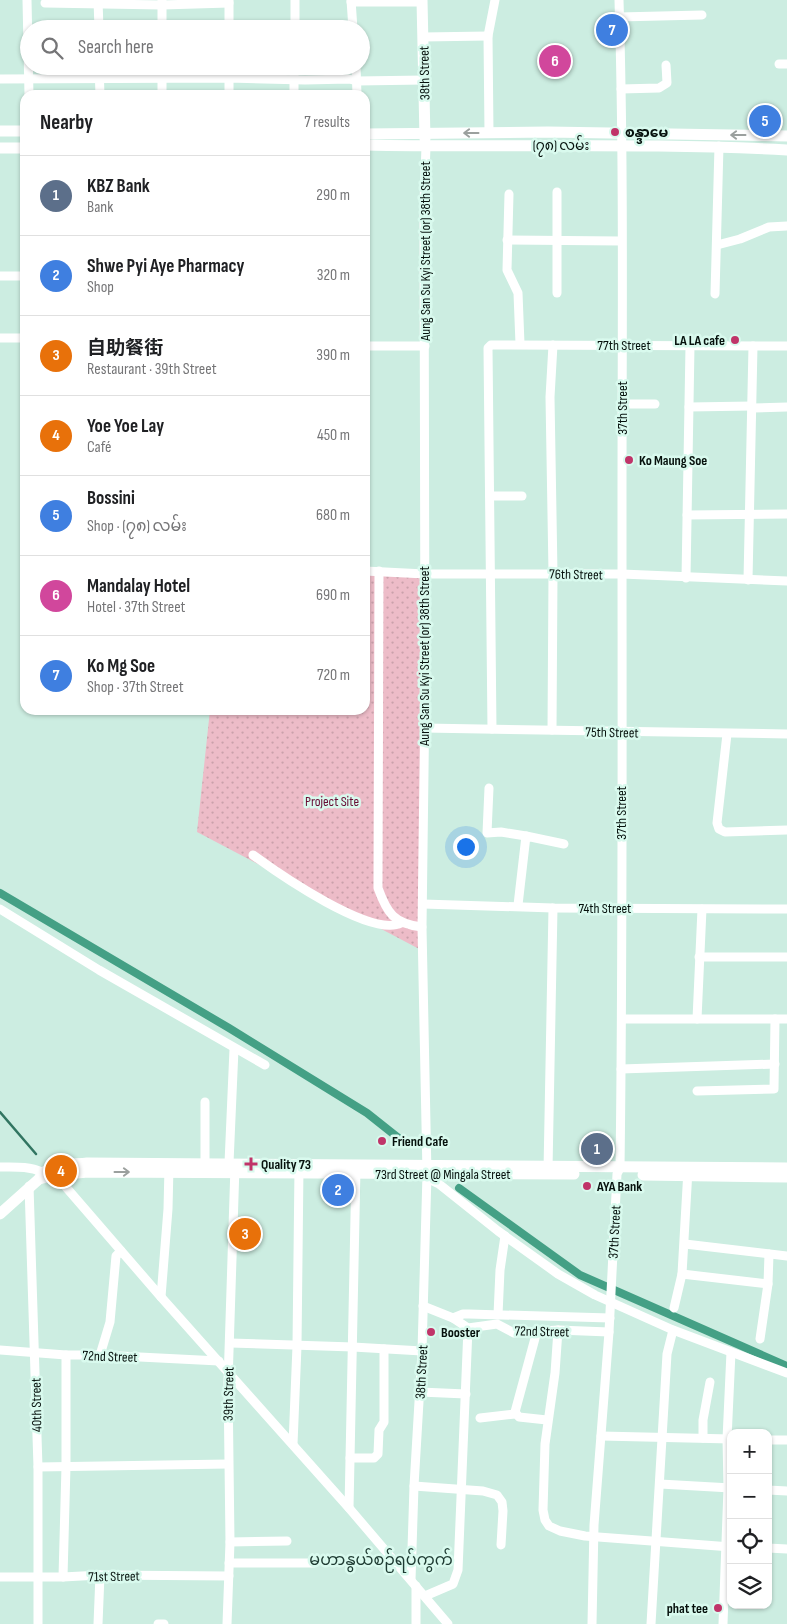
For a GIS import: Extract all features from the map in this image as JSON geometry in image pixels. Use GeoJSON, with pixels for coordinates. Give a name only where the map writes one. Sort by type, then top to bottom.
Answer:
{"type":"FeatureCollection","features":[{"type":"Feature","properties":{"kind":"main road","name":"38th Street"},"geometry":{"type":"LineString","coordinates":[[422,1],[426,146]]}},
{"type":"Feature","properties":{"kind":"main road"},"geometry":{"type":"LineString","coordinates":[[0,131],[20,131]]}},
{"type":"Feature","properties":{"kind":"main road","name":"(၇၈) လမ်း"},"geometry":{"type":"LineString","coordinates":[[370,134],[490,133],[787,150]]}},
{"type":"Feature","properties":{"kind":"main road","name":"(၇၈) လမ်း"},"geometry":{"type":"LineString","coordinates":[[370,145],[426,146],[787,136]]}},
{"type":"Feature","properties":{"kind":"main road"},"geometry":{"type":"LineString","coordinates":[[0,148],[20,148]]}},
{"type":"Feature","properties":{"kind":"main road","name":"73rd Street @ Mingala Street"},"geometry":{"type":"LineString","coordinates":[[169,1168],[205,1163],[233,1167]]}},
{"type":"Feature","properties":{"kind":"main road","name":"73rd Street @ Mingala Street"},"geometry":{"type":"LineString","coordinates":[[47,1173],[88,1168],[233,1167],[426,1172],[548,1169],[688,1171],[787,1168]]}},
{"type":"Feature","properties":{"kind":"main road","name":"73rd Street @ Mingala Street"},"geometry":{"type":"LineString","coordinates":[[688,1171],[787,1177]]}},
{"type":"Feature","properties":{"kind":"main road"},"geometry":{"type":"LineString","coordinates":[[0,1214],[29,1186],[47,1173]]}},
{"type":"Feature","properties":{"kind":"street"},"geometry":{"type":"LineString","coordinates":[[27,0],[28,20]]}},
{"type":"Feature","properties":{"kind":"street"},"geometry":{"type":"LineString","coordinates":[[294,20],[295,0]]}},
{"type":"Feature","properties":{"kind":"street"},"geometry":{"type":"LineString","coordinates":[[490,133],[488,36],[495,0]]}},
{"type":"Feature","properties":{"kind":"street","name":"37th Street"},"geometry":{"type":"LineString","coordinates":[[592,1624],[594,1525],[619,1171],[622,1019],[622,346],[619,0]]}},
{"type":"Feature","properties":{"kind":"street"},"geometry":{"type":"LineString","coordinates":[[352,20],[351,1],[422,1]]}},
{"type":"Feature","properties":{"kind":"street"},"geometry":{"type":"LineString","coordinates":[[98,2],[99,20]]}},
{"type":"Feature","properties":{"kind":"street"},"geometry":{"type":"LineString","coordinates":[[162,2],[162,20]]}},
{"type":"Feature","properties":{"kind":"street"},"geometry":{"type":"LineString","coordinates":[[45,3],[229,2],[229,20]]}},
{"type":"Feature","properties":{"kind":"street"},"geometry":{"type":"LineString","coordinates":[[619,17],[702,15]]}},
{"type":"Feature","properties":{"kind":"street"},"geometry":{"type":"LineString","coordinates":[[423,37],[488,36]]}},
{"type":"Feature","properties":{"kind":"street"},"geometry":{"type":"LineString","coordinates":[[621,89],[659,88],[664,86],[666,83],[666,65]]}},
{"type":"Feature","properties":{"kind":"street"},"geometry":{"type":"LineString","coordinates":[[29,75],[29,90]]}},
{"type":"Feature","properties":{"kind":"street"},"geometry":{"type":"LineString","coordinates":[[100,75],[100,90]]}},
{"type":"Feature","properties":{"kind":"street"},"geometry":{"type":"LineString","coordinates":[[162,75],[162,90]]}},
{"type":"Feature","properties":{"kind":"street"},"geometry":{"type":"LineString","coordinates":[[229,90],[230,75]]}},
{"type":"Feature","properties":{"kind":"street"},"geometry":{"type":"LineString","coordinates":[[294,75],[294,90]]}},
{"type":"Feature","properties":{"kind":"street"},"geometry":{"type":"LineString","coordinates":[[357,75],[357,90]]}},
{"type":"Feature","properties":{"kind":"street"},"geometry":{"type":"LineString","coordinates":[[0,79],[230,78],[357,81],[424,80]]}},
{"type":"Feature","properties":{"kind":"street","name":"Aung San Su Kyi Street (or) 38th Street"},"geometry":{"type":"LineString","coordinates":[[426,146],[424,194],[425,574],[422,904],[426,1172]]}},
{"type":"Feature","properties":{"kind":"street"},"geometry":{"type":"LineString","coordinates":[[715,294],[719,146]]}},
{"type":"Feature","properties":{"kind":"street"},"geometry":{"type":"LineString","coordinates":[[557,192],[557,293]]}},
{"type":"Feature","properties":{"kind":"street"},"geometry":{"type":"LineString","coordinates":[[509,194],[507,270],[515,285],[519,301],[520,344]]}},
{"type":"Feature","properties":{"kind":"street"},"geometry":{"type":"LineString","coordinates":[[717,245],[740,239],[769,227],[787,226]]}},
{"type":"Feature","properties":{"kind":"street"},"geometry":{"type":"LineString","coordinates":[[507,240],[621,241]]}},
{"type":"Feature","properties":{"kind":"street"},"geometry":{"type":"LineString","coordinates":[[0,276],[20,276]]}},
{"type":"Feature","properties":{"kind":"street"},"geometry":{"type":"LineString","coordinates":[[0,338],[20,338]]}},
{"type":"Feature","properties":{"kind":"street","name":"77th Street"},"geometry":{"type":"LineString","coordinates":[[490,496],[488,348],[491,345],[787,346]]}},
{"type":"Feature","properties":{"kind":"street"},"geometry":{"type":"LineString","coordinates":[[552,730],[553,573],[550,397],[553,345]]}},
{"type":"Feature","properties":{"kind":"street"},"geometry":{"type":"LineString","coordinates":[[370,346],[425,346]]}},
{"type":"Feature","properties":{"kind":"street"},"geometry":{"type":"LineString","coordinates":[[686,578],[690,346]]}},
{"type":"Feature","properties":{"kind":"street"},"geometry":{"type":"LineString","coordinates":[[748,580],[754,346]]}},
{"type":"Feature","properties":{"kind":"street"},"geometry":{"type":"LineString","coordinates":[[622,404],[655,404]]}},
{"type":"Feature","properties":{"kind":"street"},"geometry":{"type":"LineString","coordinates":[[689,407],[787,407]]}},
{"type":"Feature","properties":{"kind":"street"},"geometry":{"type":"LineString","coordinates":[[492,729],[490,496],[522,496]]}},
{"type":"Feature","properties":{"kind":"street"},"geometry":{"type":"LineString","coordinates":[[687,516],[787,514]]}},
{"type":"Feature","properties":{"kind":"street","name":"76th Street"},"geometry":{"type":"LineString","coordinates":[[370,571],[425,574],[622,574],[787,581]]}},
{"type":"Feature","properties":{"kind":"street"},"geometry":{"type":"LineString","coordinates":[[379,571],[378,888],[383,902],[392,917],[402,923],[422,928]]}},
{"type":"Feature","properties":{"kind":"street","name":"75th Street"},"geometry":{"type":"LineString","coordinates":[[424,728],[787,734]]}},
{"type":"Feature","properties":{"kind":"street"},"geometry":{"type":"LineString","coordinates":[[727,734],[717,823],[719,829],[725,832],[787,830]]}},
{"type":"Feature","properties":{"kind":"street"},"geometry":{"type":"LineString","coordinates":[[489,788],[487,832],[501,832],[564,844]]}},
{"type":"Feature","properties":{"kind":"street"},"geometry":{"type":"LineString","coordinates":[[518,905],[526,836]]}},
{"type":"Feature","properties":{"kind":"street"},"geometry":{"type":"LineString","coordinates":[[253,855],[302,889],[347,912],[376,922],[396,926],[402,923]]}},
{"type":"Feature","properties":{"kind":"street","name":"74th Street"},"geometry":{"type":"LineString","coordinates":[[422,904],[518,905],[553,908],[787,909]]}},
{"type":"Feature","properties":{"kind":"street"},"geometry":{"type":"LineString","coordinates":[[548,1169],[553,908]]}},
{"type":"Feature","properties":{"kind":"street"},"geometry":{"type":"LineString","coordinates":[[0,909],[99,970],[265,1066]]}},
{"type":"Feature","properties":{"kind":"street"},"geometry":{"type":"LineString","coordinates":[[697,1019],[702,909]]}},
{"type":"Feature","properties":{"kind":"street"},"geometry":{"type":"LineString","coordinates":[[699,957],[787,958]]}},
{"type":"Feature","properties":{"kind":"street"},"geometry":{"type":"LineString","coordinates":[[622,1019],[787,1019]]}},
{"type":"Feature","properties":{"kind":"street"},"geometry":{"type":"LineString","coordinates":[[697,1092],[772,1089],[776,1087],[775,1019]]}},
{"type":"Feature","properties":{"kind":"street","name":"39th Street"},"geometry":{"type":"LineString","coordinates":[[227,1624],[230,1542],[228,1371],[234,1049]]}},
{"type":"Feature","properties":{"kind":"street"},"geometry":{"type":"LineString","coordinates":[[621,1070],[775,1064]]}},
{"type":"Feature","properties":{"kind":"street"},"geometry":{"type":"LineString","coordinates":[[204,1102],[205,1163]]}},
{"type":"Feature","properties":{"kind":"street"},"geometry":{"type":"LineString","coordinates":[[0,1167],[24,1167],[47,1173],[121,1251],[293,1444],[448,1624]]}},
{"type":"Feature","properties":{"kind":"street"},"geometry":{"type":"LineString","coordinates":[[161,1296],[168,1209],[169,1168]]}},
{"type":"Feature","properties":{"kind":"street"},"geometry":{"type":"LineString","coordinates":[[293,1444],[297,1346],[299,1168]]}},
{"type":"Feature","properties":{"kind":"street"},"geometry":{"type":"LineString","coordinates":[[349,1508],[356,1169]]}},
{"type":"Feature","properties":{"kind":"street"},"geometry":{"type":"LineString","coordinates":[[674,1308],[682,1274],[688,1171]]}},
{"type":"Feature","properties":{"kind":"street"},"geometry":{"type":"LineString","coordinates":[[426,1172],[505,1236],[558,1274],[674,1330],[787,1373]]}},
{"type":"Feature","properties":{"kind":"street","name":"38th Street"},"geometry":{"type":"LineString","coordinates":[[416,1624],[414,1486],[422,1351],[426,1172]]}},
{"type":"Feature","properties":{"kind":"street","name":"40th Street"},"geometry":{"type":"LineString","coordinates":[[29,1186],[38,1467],[38,1624]]}},
{"type":"Feature","properties":{"kind":"street"},"geometry":{"type":"LineString","coordinates":[[498,1315],[500,1270],[505,1236]]}},
{"type":"Feature","properties":{"kind":"street"},"geometry":{"type":"LineString","coordinates":[[685,1244],[787,1256]]}},
{"type":"Feature","properties":{"kind":"street"},"geometry":{"type":"LineString","coordinates":[[100,1355],[110,1322],[116,1256],[121,1251]]}},
{"type":"Feature","properties":{"kind":"street"},"geometry":{"type":"LineString","coordinates":[[760,1339],[768,1284],[769,1254]]}},
{"type":"Feature","properties":{"kind":"street"},"geometry":{"type":"LineString","coordinates":[[682,1274],[768,1284]]}},
{"type":"Feature","properties":{"kind":"street"},"geometry":{"type":"LineString","coordinates":[[423,1306],[453,1318],[468,1328],[458,1570],[453,1584],[425,1596]]}},
{"type":"Feature","properties":{"kind":"street"},"geometry":{"type":"LineString","coordinates":[[453,1318],[463,1314],[610,1318]]}},
{"type":"Feature","properties":{"kind":"street","name":"72nd Street"},"geometry":{"type":"LineString","coordinates":[[468,1328],[497,1324],[514,1333],[558,1330],[609,1332]]}},
{"type":"Feature","properties":{"kind":"street"},"geometry":{"type":"LineString","coordinates":[[558,1330],[555,1373],[547,1420],[544,1469],[545,1520],[549,1526],[595,1538],[727,1547]]}},
{"type":"Feature","properties":{"kind":"street"},"geometry":{"type":"LineString","coordinates":[[651,1624],[667,1354],[674,1330]]}},
{"type":"Feature","properties":{"kind":"street"},"geometry":{"type":"LineString","coordinates":[[515,1414],[537,1332]]}},
{"type":"Feature","properties":{"kind":"street"},"geometry":{"type":"LineString","coordinates":[[230,1343],[353,1346],[422,1351]]}},
{"type":"Feature","properties":{"kind":"street"},"geometry":{"type":"LineString","coordinates":[[350,1458],[374,1458],[378,1454],[379,1430],[384,1422],[384,1349]]}},
{"type":"Feature","properties":{"kind":"street","name":"72nd Street"},"geometry":{"type":"LineString","coordinates":[[0,1350],[66,1355],[219,1361]]}},
{"type":"Feature","properties":{"kind":"street"},"geometry":{"type":"LineString","coordinates":[[729,1429],[731,1352]]}},
{"type":"Feature","properties":{"kind":"street"},"geometry":{"type":"LineString","coordinates":[[63,1578],[66,1355]]}},
{"type":"Feature","properties":{"kind":"street"},"geometry":{"type":"LineString","coordinates":[[703,1438],[703,1420],[710,1382]]}},
{"type":"Feature","properties":{"kind":"street"},"geometry":{"type":"LineString","coordinates":[[420,1392],[466,1394]]}},
{"type":"Feature","properties":{"kind":"street"},"geometry":{"type":"LineString","coordinates":[[480,1418],[515,1414],[520,1417],[547,1420]]}},
{"type":"Feature","properties":{"kind":"street"},"geometry":{"type":"LineString","coordinates":[[601,1436],[727,1439]]}},
{"type":"Feature","properties":{"kind":"street"},"geometry":{"type":"LineString","coordinates":[[772,1440],[787,1440]]}},
{"type":"Feature","properties":{"kind":"street"},"geometry":{"type":"LineString","coordinates":[[38,1467],[228,1464]]}},
{"type":"Feature","properties":{"kind":"street"},"geometry":{"type":"LineString","coordinates":[[660,1484],[727,1488]]}},
{"type":"Feature","properties":{"kind":"street"},"geometry":{"type":"LineString","coordinates":[[414,1486],[462,1489],[497,1495],[502,1502],[503,1511],[501,1545]]}},
{"type":"Feature","properties":{"kind":"street"},"geometry":{"type":"LineString","coordinates":[[772,1490],[787,1492]]}},
{"type":"Feature","properties":{"kind":"street"},"geometry":{"type":"LineString","coordinates":[[230,1542],[287,1541]]}},
{"type":"Feature","properties":{"kind":"street"},"geometry":{"type":"LineString","coordinates":[[772,1548],[787,1549]]}},
{"type":"Feature","properties":{"kind":"street"},"geometry":{"type":"LineString","coordinates":[[229,1563],[313,1563]]}},
{"type":"Feature","properties":{"kind":"street"},"geometry":{"type":"LineString","coordinates":[[722,1624],[727,1564]]}},
{"type":"Feature","properties":{"kind":"street"},"geometry":{"type":"LineString","coordinates":[[98,1624],[100,1575]]}},
{"type":"Feature","properties":{"kind":"street","name":"71st Street"},"geometry":{"type":"LineString","coordinates":[[0,1578],[63,1578],[100,1575],[229,1576]]}},
{"type":"Feature","properties":{"kind":"street"},"geometry":{"type":"LineString","coordinates":[[158,1624],[164,1624]]}},
{"type":"Feature","properties":{"kind":"green space","name":"Project Site"},"geometry":{"type":"Polygon","coordinates":[[[370,573],[425,574],[423,951],[197,832],[209,715],[370,715],[370,573]]]}},
{"type":"Feature","properties":{"kind":"waterway"},"geometry":{"type":"LineString","coordinates":[[0,893],[229,1028],[367,1113],[401,1140]]}},
{"type":"Feature","properties":{"kind":"waterway"},"geometry":{"type":"LineString","coordinates":[[0,1112],[36,1154]]}},
{"type":"Feature","properties":{"kind":"waterway"},"geometry":{"type":"LineString","coordinates":[[459,1188],[580,1275],[787,1366]]}},
{"type":"Feature","properties":{"kind":"place","name":"Ko Mg Soe"},"geometry":{"type":"Point","coordinates":[612,30]}},
{"type":"Feature","properties":{"kind":"place","name":"Mandalay Hotel"},"geometry":{"type":"Point","coordinates":[555,61]}},
{"type":"Feature","properties":{"kind":"place","name":"Bossini"},"geometry":{"type":"Point","coordinates":[765,121]}},
{"type":"Feature","properties":{"kind":"place","name":"စန္ဒာမေ"},"geometry":{"type":"Point","coordinates":[615,132]}},
{"type":"Feature","properties":{"kind":"place","name":"LA LA cafe"},"geometry":{"type":"Point","coordinates":[735,340]}},
{"type":"Feature","properties":{"kind":"place","name":"Ko Maung Soe"},"geometry":{"type":"Point","coordinates":[629,460]}},
{"type":"Feature","properties":{"kind":"place","name":"Friend Cafe"},"geometry":{"type":"Point","coordinates":[382,1141]}},
{"type":"Feature","properties":{"kind":"place","name":"KBZ Bank"},"geometry":{"type":"Point","coordinates":[597,1149]}},
{"type":"Feature","properties":{"kind":"place","name":"Quality 73"},"geometry":{"type":"Point","coordinates":[251,1164]}},
{"type":"Feature","properties":{"kind":"place","name":"Yoe Yoe Lay"},"geometry":{"type":"Point","coordinates":[61,1171]}},
{"type":"Feature","properties":{"kind":"place","name":"AYA Bank"},"geometry":{"type":"Point","coordinates":[587,1186]}},
{"type":"Feature","properties":{"kind":"place","name":"Shwe Pyi Aye Pharmacy"},"geometry":{"type":"Point","coordinates":[338,1190]}},
{"type":"Feature","properties":{"kind":"place","name":"自助餐街"},"geometry":{"type":"Point","coordinates":[245,1234]}},
{"type":"Feature","properties":{"kind":"place","name":"Booster"},"geometry":{"type":"Point","coordinates":[431,1332]}},
{"type":"Feature","properties":{"kind":"place","name":"phat tee"},"geometry":{"type":"Point","coordinates":[718,1608]}},
{"type":"Feature","properties":{"kind":"district","name":"မဟာနွယ်စဉ်ရပ်ကွက်"},"geometry":{"type":"Point","coordinates":[381,1559]}}]}
